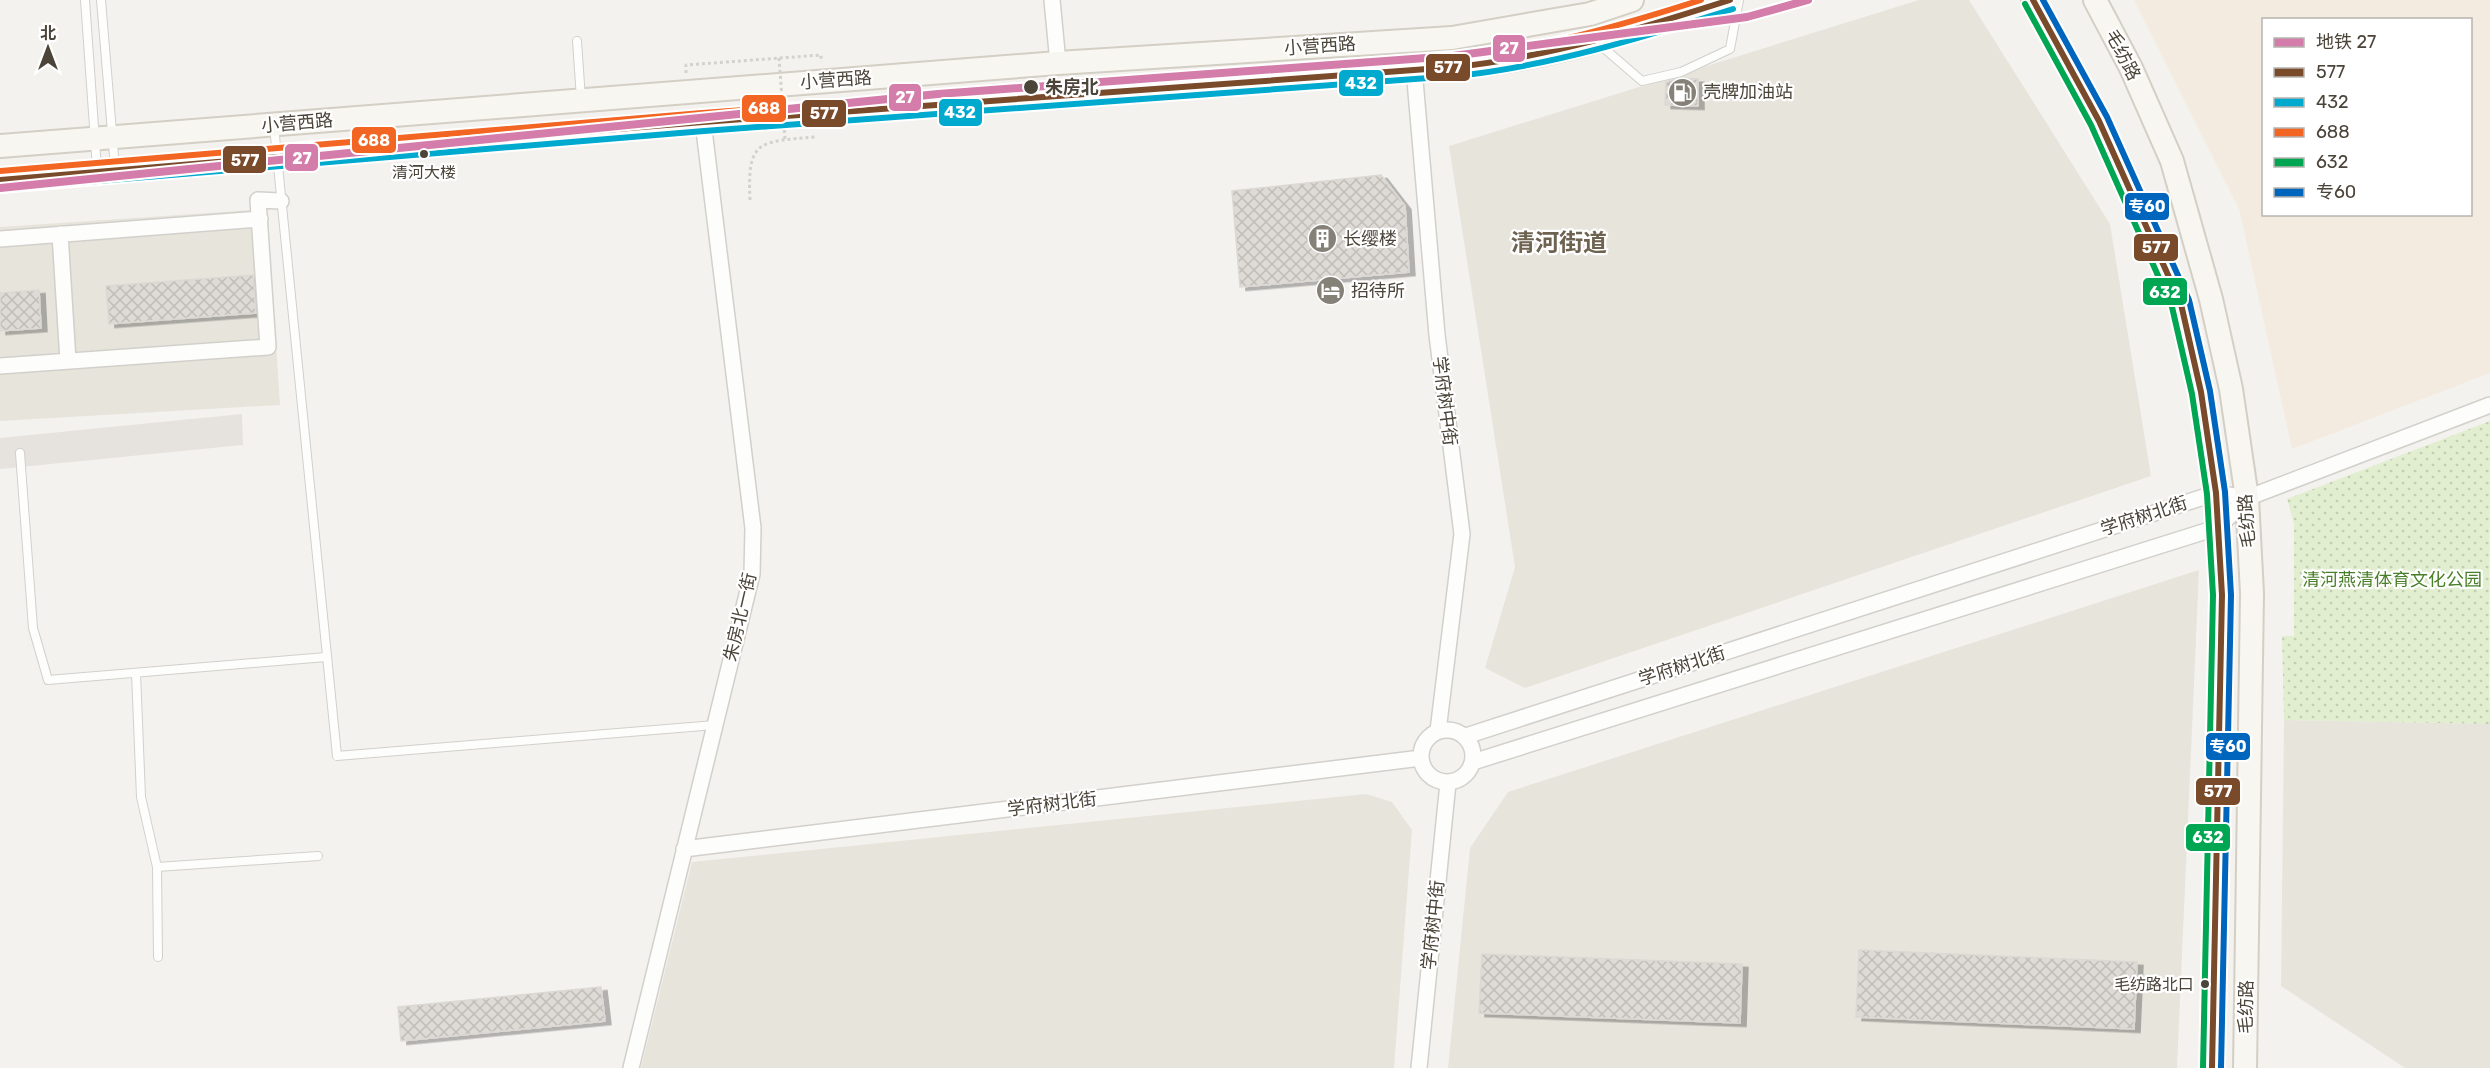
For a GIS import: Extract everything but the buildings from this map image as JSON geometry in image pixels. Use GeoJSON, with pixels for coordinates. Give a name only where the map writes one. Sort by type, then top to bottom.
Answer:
{"type":"FeatureCollection","features":[{"type":"Feature","properties":{"kind":"main road","name":"小营西路"},"geometry":{"type":"LineString","coordinates":[[0,146],[1058,63],[1452,38],[1590,14],[1632,0]]}},
{"type":"Feature","properties":{"kind":"main road","name":"小营西路"},"geometry":{"type":"LineString","coordinates":[[0,180],[703,122],[1414,69],[1453,69],[1598,43],[1730,0]]}},
{"type":"Feature","properties":{"kind":"main road","name":"毛纺路"},"geometry":{"type":"LineString","coordinates":[[2033,0],[2099,121],[2181,304],[2201,392],[2216,493],[2222,607],[2212,1068]]}},
{"type":"Feature","properties":{"kind":"main road","name":"毛纺路"},"geometry":{"type":"LineString","coordinates":[[2095,0],[2131,68],[2172,160],[2214,310],[2231,389],[2247,498],[2252,593],[2245,1068]]}},
{"type":"Feature","properties":{"kind":"street"},"geometry":{"type":"LineString","coordinates":[[1052,0],[1058,63]]}},
{"type":"Feature","properties":{"kind":"street","name":"学府树中街"},"geometry":{"type":"LineString","coordinates":[[1414,69],[1437,335],[1462,534],[1438,731]]}},
{"type":"Feature","properties":{"kind":"street","name":"朱房北一街"},"geometry":{"type":"LineString","coordinates":[[631,1068],[752,574],[753,528],[703,122]]}},
{"type":"Feature","properties":{"kind":"street"},"geometry":{"type":"LineString","coordinates":[[0,366],[268,347],[258,200],[281,201]]}},
{"type":"Feature","properties":{"kind":"street"},"geometry":{"type":"LineString","coordinates":[[0,238],[260,219]]}},
{"type":"Feature","properties":{"kind":"street"},"geometry":{"type":"LineString","coordinates":[[60,234],[68,361]]}},
{"type":"Feature","properties":{"kind":"street"},"geometry":{"type":"LineString","coordinates":[[2247,498],[2490,405]]}},
{"type":"Feature","properties":{"kind":"street","name":"学府树北街"},"geometry":{"type":"LineString","coordinates":[[1466,736],[2216,493],[2247,498]]}},
{"type":"Feature","properties":{"kind":"street","name":"学府树北街"},"geometry":{"type":"LineString","coordinates":[[1473,762],[2219,527],[2247,498]]}},
{"type":"Feature","properties":{"kind":"street"},"geometry":{"type":"LineString","coordinates":[[1453,730],[1466,736],[1473,748],[1473,762],[1469,772],[1461,779],[1448,783],[1436,780],[1426,772],[1420,758],[1424,742],[1438,731],[1453,730]]}},
{"type":"Feature","properties":{"kind":"street","name":"学府树北街"},"geometry":{"type":"LineString","coordinates":[[684,849],[1420,758]]}},
{"type":"Feature","properties":{"kind":"street","name":"学府树中街"},"geometry":{"type":"LineString","coordinates":[[1419,1068],[1448,783]]}},
{"type":"Feature","properties":{"kind":"lane"},"geometry":{"type":"LineString","coordinates":[[85,0],[106,170]]}},
{"type":"Feature","properties":{"kind":"lane"},"geometry":{"type":"LineString","coordinates":[[101,0],[103,138],[106,170]]}},
{"type":"Feature","properties":{"kind":"lane"},"geometry":{"type":"LineString","coordinates":[[1598,43],[1642,81],[1682,72],[1730,48],[1739,0]]}},
{"type":"Feature","properties":{"kind":"lane"},"geometry":{"type":"LineString","coordinates":[[577,41],[581,100]]}},
{"type":"Feature","properties":{"kind":"lane"},"geometry":{"type":"LineString","coordinates":[[274,125],[337,756],[715,725]]}},
{"type":"Feature","properties":{"kind":"lane"},"geometry":{"type":"LineString","coordinates":[[20,453],[33,628],[48,680],[326,657]]}},
{"type":"Feature","properties":{"kind":"lane"},"geometry":{"type":"LineString","coordinates":[[136,673],[141,797],[157,867],[158,957]]}},
{"type":"Feature","properties":{"kind":"lane"},"geometry":{"type":"LineString","coordinates":[[157,867],[318,856]]}},
{"type":"Feature","properties":{"kind":"path"},"geometry":{"type":"LineString","coordinates":[[687,75],[686,65],[814,55],[821,55],[821,64]]}},
{"type":"Feature","properties":{"kind":"path"},"geometry":{"type":"LineString","coordinates":[[779,58],[785,139]]}},
{"type":"Feature","properties":{"kind":"path"},"geometry":{"type":"LineString","coordinates":[[750,200],[750,161],[762,146],[771,141],[815,137]]}},
{"type":"Feature","properties":{"kind":"shaded area"},"geometry":{"type":"Polygon","coordinates":[[[1919,0],[1969,0],[2110,224],[2151,476],[1525,688],[1485,668],[1515,567],[1449,146],[1919,0]]]}},
{"type":"Feature","properties":{"kind":"shaded area"},"geometry":{"type":"Polygon","coordinates":[[[2134,0],[2490,0],[2490,373],[2292,449],[2239,209],[2134,0]]]}},
{"type":"Feature","properties":{"kind":"shaded area"},"geometry":{"type":"Polygon","coordinates":[[[267,209],[280,405],[0,421],[0,227],[267,209]]]}},
{"type":"Feature","properties":{"kind":"shaded area"},"geometry":{"type":"Polygon","coordinates":[[[242,414],[243,445],[0,469],[0,438],[242,414]]]}},
{"type":"Feature","properties":{"kind":"shaded area"},"geometry":{"type":"Polygon","coordinates":[[[2199,570],[2177,1068],[1448,1068],[1470,848],[1508,792],[2199,570]]]}},
{"type":"Feature","properties":{"kind":"shaded area"},"geometry":{"type":"Polygon","coordinates":[[[2490,689],[2490,1068],[2405,1068],[2281,986],[2284,720],[2489,724],[2490,689]]]}},
{"type":"Feature","properties":{"kind":"shaded area"},"geometry":{"type":"Polygon","coordinates":[[[1366,794],[1392,802],[1412,830],[1394,1068],[641,1068],[692,862],[1366,794]]]}},
{"type":"Feature","properties":{"kind":"green space","name":"清河燕清体育文化公园"},"geometry":{"type":"Polygon","coordinates":[[[2490,421],[2489,724],[2284,720],[2282,636],[2294,636],[2294,524],[2287,499],[2490,421]]]}},
{"type":"Feature","properties":{"kind":"metro line","name":"27"},"geometry":{"type":"LineString","coordinates":[[0,188],[938,94],[1453,56],[1747,17],[1808,0]]}},
{"type":"Feature","properties":{"kind":"transit line","name":"688"},"geometry":{"type":"LineString","coordinates":[[0,171],[702,113],[1454,58],[1548,43],[1701,0]]}},
{"type":"Feature","properties":{"kind":"transit line","name":"577"},"geometry":{"type":"LineString","coordinates":[[0,180],[703,122],[1455,67],[1525,56],[1594,41],[1730,0]]}},
{"type":"Feature","properties":{"kind":"transit line","name":"577"},"geometry":{"type":"LineString","coordinates":[[2033,0],[2099,121],[2181,304],[2201,392],[2216,493],[2222,595],[2212,1068]]}},
{"type":"Feature","properties":{"kind":"transit line","name":"专60"},"geometry":{"type":"LineString","coordinates":[[2043,0],[2107,117],[2189,300],[2210,391],[2225,492],[2231,595],[2221,1068]]}},
{"type":"Feature","properties":{"kind":"transit line","name":"632"},"geometry":{"type":"LineString","coordinates":[[2025,4],[2091,125],[2172,307],[2192,394],[2207,494],[2213,595],[2203,1068]]}},
{"type":"Feature","properties":{"kind":"transit line","name":"432"},"geometry":{"type":"LineString","coordinates":[[1,189],[704,131],[1456,76],[1561,58],[1733,9]]}},
{"type":"Feature","properties":{"kind":"place","name":"朱房北"},"geometry":{"type":"Point","coordinates":[1031,87]}},
{"type":"Feature","properties":{"kind":"place","name":"壳牌加油站"},"geometry":{"type":"Point","coordinates":[1682,92]}},
{"type":"Feature","properties":{"kind":"place","name":"清河大楼"},"geometry":{"type":"Point","coordinates":[424,154]}},
{"type":"Feature","properties":{"kind":"place","name":"长缨楼"},"geometry":{"type":"Point","coordinates":[1322,239]}},
{"type":"Feature","properties":{"kind":"place","name":"招待所"},"geometry":{"type":"Point","coordinates":[1330,291]}},
{"type":"Feature","properties":{"kind":"place","name":"毛纺路北口"},"geometry":{"type":"Point","coordinates":[2205,984]}},
{"type":"Feature","properties":{"kind":"district","name":"清河街道"},"geometry":{"type":"Point","coordinates":[1559,243]}}]}
